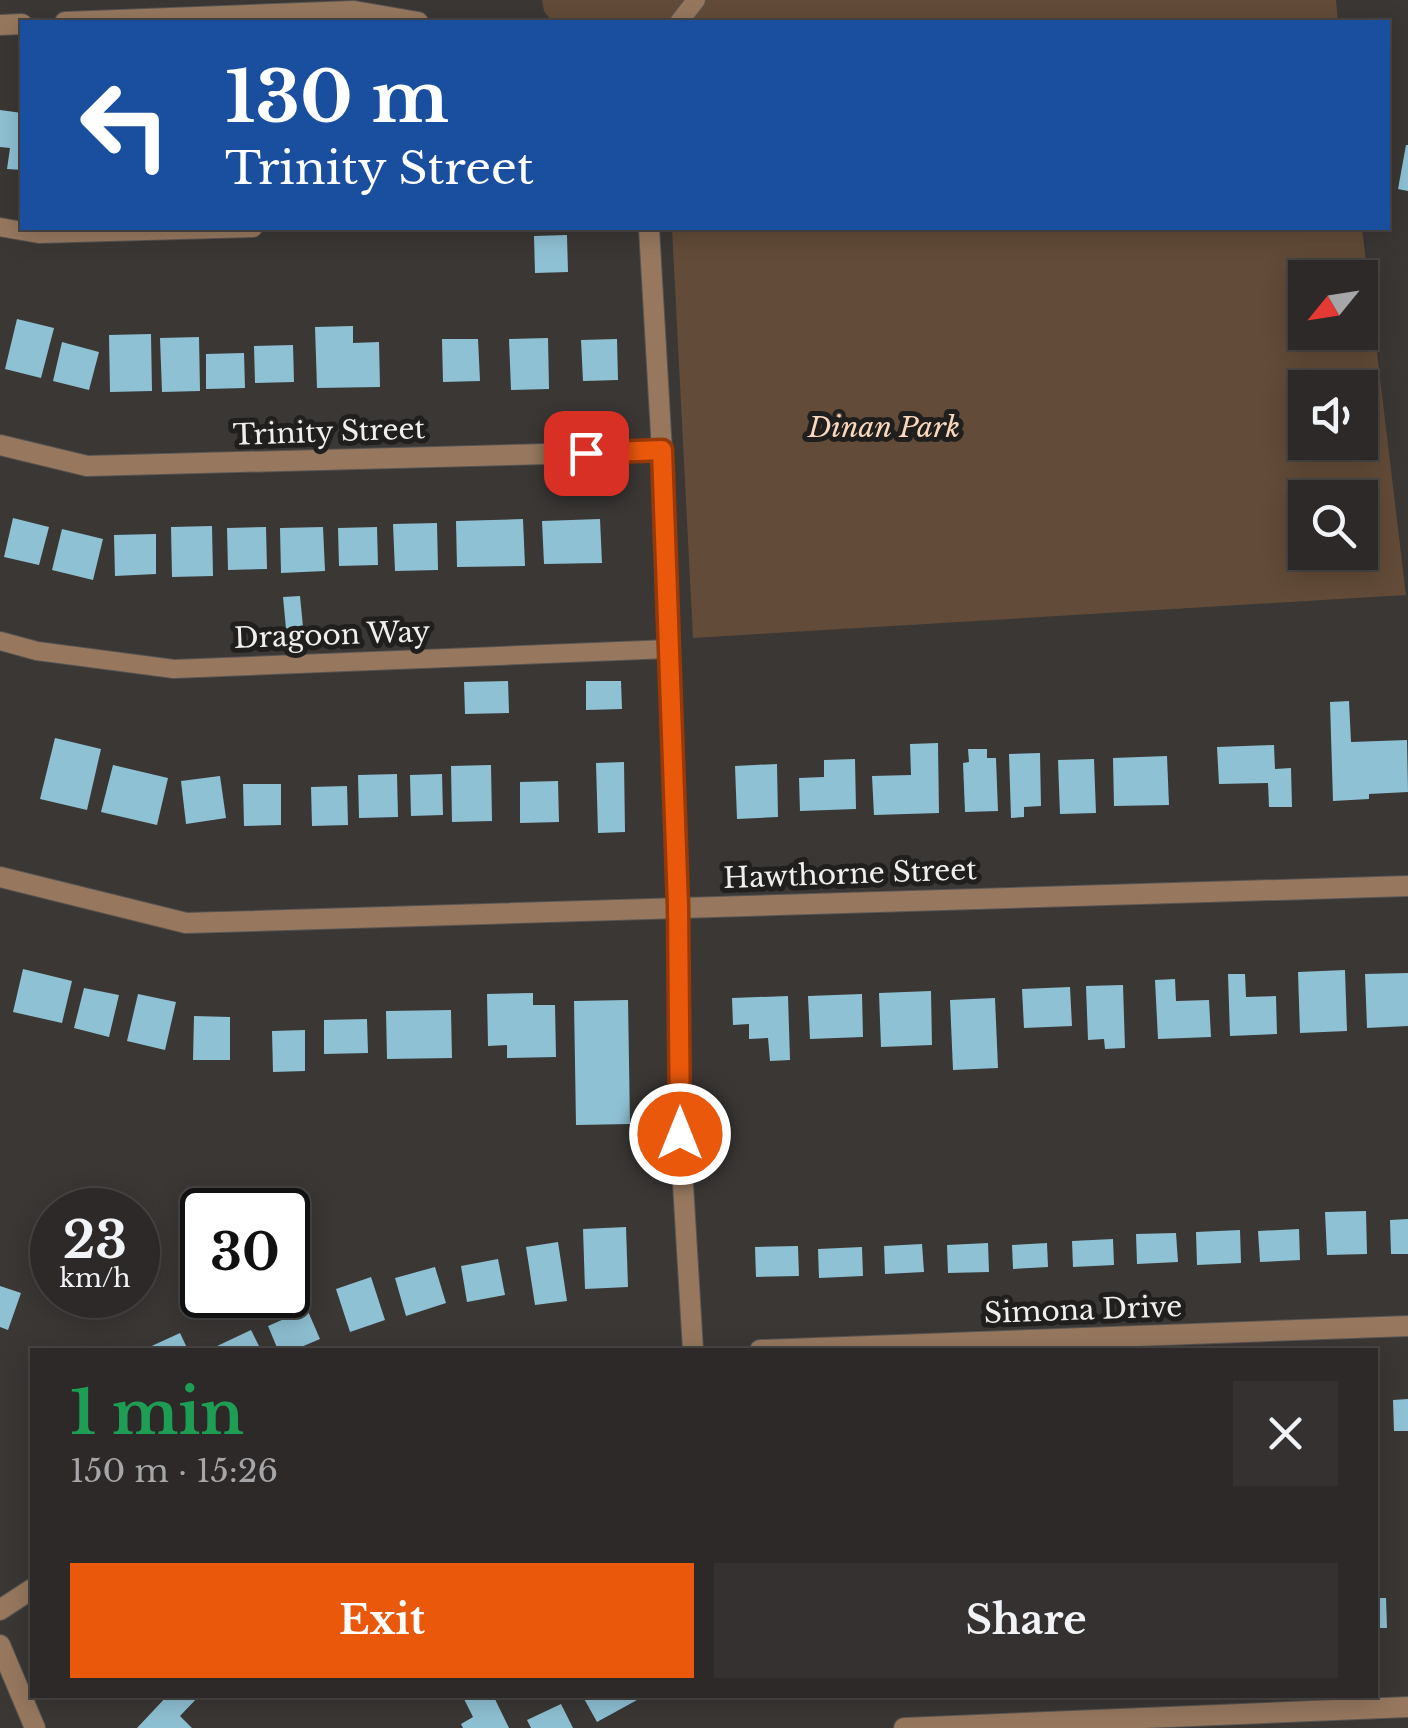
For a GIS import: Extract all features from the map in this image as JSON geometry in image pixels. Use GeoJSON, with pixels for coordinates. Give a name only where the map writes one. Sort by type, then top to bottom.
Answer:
{"type":"FeatureCollection","features":[{"type":"Feature","properties":{"kind":"street"},"geometry":{"type":"LineString","coordinates":[[118,20],[354,11],[406,20]]}},
{"type":"Feature","properties":{"kind":"street"},"geometry":{"type":"LineString","coordinates":[[649,230],[662,450],[678,906],[680,1134],[694,1348]]}},
{"type":"Feature","properties":{"kind":"street","name":"Trinity Street"},"geometry":{"type":"LineString","coordinates":[[0,446],[88,466],[662,450]]}},
{"type":"Feature","properties":{"kind":"street","name":"Hawthorne Street"},"geometry":{"type":"LineString","coordinates":[[0,878],[186,923],[1408,886]]}},
{"type":"Feature","properties":{"kind":"street","name":"Simona Drive"},"geometry":{"type":"LineString","coordinates":[[814,1348],[1408,1326]]}},
{"type":"Feature","properties":{"kind":"street"},"geometry":{"type":"LineString","coordinates":[[0,1610],[30,1589]]}},
{"type":"Feature","properties":{"kind":"street"},"geometry":{"type":"LineString","coordinates":[[0,1645],[35,1728]]}},
{"type":"Feature","properties":{"kind":"street"},"geometry":{"type":"LineString","coordinates":[[904,1728],[1407,1707],[1408,1728]]}},
{"type":"Feature","properties":{"kind":"lane"},"geometry":{"type":"LineString","coordinates":[[681,20],[696,0]]}},
{"type":"Feature","properties":{"kind":"lane"},"geometry":{"type":"LineString","coordinates":[[0,227],[39,234],[182,230]]}},
{"type":"Feature","properties":{"kind":"lane","name":"Dragoon Way"},"geometry":{"type":"LineString","coordinates":[[0,641],[37,651],[174,669],[669,648]]}},
{"type":"Feature","properties":{"kind":"green space"},"geometry":{"type":"Polygon","coordinates":[[[542,0],[1336,0],[1338,20],[551,20],[542,0]]]}},
{"type":"Feature","properties":{"kind":"green space","name":"Dinan Park"},"geometry":{"type":"Polygon","coordinates":[[[672,230],[1362,230],[1366,260],[1288,260],[1288,350],[1377,350],[1406,595],[693,638],[672,230]]]}},
{"type":"Feature","properties":{"kind":"building"},"geometry":{"type":"Polygon","coordinates":[[[0,110],[20,113],[20,170],[7,169],[10,148],[0,147],[0,110]]]}},
{"type":"Feature","properties":{"kind":"building"},"geometry":{"type":"Polygon","coordinates":[[[1408,145],[1408,191],[1398,189],[1408,145]]]}},
{"type":"Feature","properties":{"kind":"building"},"geometry":{"type":"Polygon","coordinates":[[[567,235],[568,272],[535,273],[534,236],[567,235]]]}},
{"type":"Feature","properties":{"kind":"building"},"geometry":{"type":"Polygon","coordinates":[[[17,319],[54,328],[41,378],[5,369],[17,319]]]}},
{"type":"Feature","properties":{"kind":"building"},"geometry":{"type":"Polygon","coordinates":[[[353,326],[353,343],[379,342],[380,387],[317,388],[315,327],[353,326]]]}},
{"type":"Feature","properties":{"kind":"building"},"geometry":{"type":"Polygon","coordinates":[[[151,334],[152,391],[110,392],[109,335],[151,334]]]}},
{"type":"Feature","properties":{"kind":"building"},"geometry":{"type":"Polygon","coordinates":[[[199,337],[200,391],[162,392],[160,338],[199,337]]]}},
{"type":"Feature","properties":{"kind":"building"},"geometry":{"type":"Polygon","coordinates":[[[548,338],[549,389],[511,390],[509,339],[548,338]]]}},
{"type":"Feature","properties":{"kind":"building"},"geometry":{"type":"Polygon","coordinates":[[[442,339],[478,339],[480,381],[443,382],[442,339]]]}},
{"type":"Feature","properties":{"kind":"building"},"geometry":{"type":"Polygon","coordinates":[[[617,339],[618,380],[583,381],[581,340],[617,339]]]}},
{"type":"Feature","properties":{"kind":"building"},"geometry":{"type":"Polygon","coordinates":[[[62,342],[99,352],[89,390],[53,381],[62,342]]]}},
{"type":"Feature","properties":{"kind":"building"},"geometry":{"type":"Polygon","coordinates":[[[293,345],[294,382],[255,383],[254,346],[293,345]]]}},
{"type":"Feature","properties":{"kind":"building"},"geometry":{"type":"Polygon","coordinates":[[[244,353],[245,388],[206,389],[206,354],[244,353]]]}},
{"type":"Feature","properties":{"kind":"building"},"geometry":{"type":"Polygon","coordinates":[[[13,518],[49,527],[39,565],[4,557],[13,518]]]}},
{"type":"Feature","properties":{"kind":"building"},"geometry":{"type":"Polygon","coordinates":[[[523,519],[525,566],[457,567],[456,521],[523,519]]]}},
{"type":"Feature","properties":{"kind":"building"},"geometry":{"type":"Polygon","coordinates":[[[600,519],[602,563],[544,564],[542,521],[600,519]]]}},
{"type":"Feature","properties":{"kind":"building"},"geometry":{"type":"Polygon","coordinates":[[[437,523],[438,570],[395,571],[393,524],[437,523]]]}},
{"type":"Feature","properties":{"kind":"building"},"geometry":{"type":"Polygon","coordinates":[[[212,526],[213,576],[172,577],[171,527],[212,526]]]}},
{"type":"Feature","properties":{"kind":"building"},"geometry":{"type":"Polygon","coordinates":[[[266,527],[267,569],[228,570],[227,528],[266,527]]]}},
{"type":"Feature","properties":{"kind":"building"},"geometry":{"type":"Polygon","coordinates":[[[323,527],[325,571],[281,573],[280,528],[323,527]]]}},
{"type":"Feature","properties":{"kind":"building"},"geometry":{"type":"Polygon","coordinates":[[[377,527],[378,565],[339,566],[338,528],[377,527]]]}},
{"type":"Feature","properties":{"kind":"building"},"geometry":{"type":"Polygon","coordinates":[[[62,529],[103,539],[93,580],[52,570],[62,529]]]}},
{"type":"Feature","properties":{"kind":"building"},"geometry":{"type":"Polygon","coordinates":[[[156,534],[156,574],[115,576],[114,535],[156,534]]]}},
{"type":"Feature","properties":{"kind":"building"},"geometry":{"type":"Polygon","coordinates":[[[300,596],[303,627],[286,629],[283,597],[300,596]]]}},
{"type":"Feature","properties":{"kind":"building"},"geometry":{"type":"Polygon","coordinates":[[[508,681],[509,713],[465,714],[464,682],[508,681]]]}},
{"type":"Feature","properties":{"kind":"building"},"geometry":{"type":"Polygon","coordinates":[[[586,681],[621,681],[622,709],[586,710],[586,681]]]}},
{"type":"Feature","properties":{"kind":"building"},"geometry":{"type":"Polygon","coordinates":[[[1349,701],[1351,742],[1407,740],[1408,792],[1333,801],[1330,702],[1349,701]]]}},
{"type":"Feature","properties":{"kind":"building"},"geometry":{"type":"Polygon","coordinates":[[[55,738],[101,749],[87,810],[40,799],[55,738]]]}},
{"type":"Feature","properties":{"kind":"building"},"geometry":{"type":"Polygon","coordinates":[[[938,743],[939,813],[874,815],[872,776],[911,775],[910,744],[938,743]]]}},
{"type":"Feature","properties":{"kind":"building"},"geometry":{"type":"Polygon","coordinates":[[[1274,745],[1275,769],[1291,768],[1292,807],[1269,807],[1268,783],[1219,784],[1217,747],[1274,745]]]}},
{"type":"Feature","properties":{"kind":"building"},"geometry":{"type":"Polygon","coordinates":[[[968,749],[987,749],[987,758],[996,758],[998,811],[965,812],[963,763],[969,762],[968,749]]]}},
{"type":"Feature","properties":{"kind":"building"},"geometry":{"type":"Polygon","coordinates":[[[1040,753],[1041,806],[1024,807],[1024,817],[1011,818],[1009,754],[1040,753]]]}},
{"type":"Feature","properties":{"kind":"building"},"geometry":{"type":"Polygon","coordinates":[[[1167,756],[1169,805],[1114,806],[1113,758],[1167,756]]]}},
{"type":"Feature","properties":{"kind":"building"},"geometry":{"type":"Polygon","coordinates":[[[855,759],[856,809],[800,811],[799,778],[824,777],[824,760],[855,759]]]}},
{"type":"Feature","properties":{"kind":"building"},"geometry":{"type":"Polygon","coordinates":[[[1094,759],[1096,813],[1060,814],[1058,760],[1094,759]]]}},
{"type":"Feature","properties":{"kind":"building"},"geometry":{"type":"Polygon","coordinates":[[[624,762],[625,832],[598,833],[596,763],[624,762]]]}},
{"type":"Feature","properties":{"kind":"building"},"geometry":{"type":"Polygon","coordinates":[[[777,764],[778,817],[737,819],[735,766],[777,764]]]}},
{"type":"Feature","properties":{"kind":"building"},"geometry":{"type":"Polygon","coordinates":[[[113,765],[168,778],[157,825],[101,812],[113,765]]]}},
{"type":"Feature","properties":{"kind":"building"},"geometry":{"type":"Polygon","coordinates":[[[491,765],[492,821],[452,822],[451,766],[491,765]]]}},
{"type":"Feature","properties":{"kind":"building"},"geometry":{"type":"Polygon","coordinates":[[[397,774],[398,817],[359,818],[358,775],[397,774]]]}},
{"type":"Feature","properties":{"kind":"building"},"geometry":{"type":"Polygon","coordinates":[[[442,774],[443,815],[411,816],[410,775],[442,774]]]}},
{"type":"Feature","properties":{"kind":"building"},"geometry":{"type":"Polygon","coordinates":[[[220,776],[226,818],[186,824],[181,781],[220,776]]]}},
{"type":"Feature","properties":{"kind":"building"},"geometry":{"type":"Polygon","coordinates":[[[558,781],[559,822],[520,823],[520,782],[558,781]]]}},
{"type":"Feature","properties":{"kind":"building"},"geometry":{"type":"Polygon","coordinates":[[[243,784],[281,784],[281,825],[244,826],[243,784]]]}},
{"type":"Feature","properties":{"kind":"building"},"geometry":{"type":"Polygon","coordinates":[[[347,786],[348,825],[312,826],[311,787],[347,786]]]}},
{"type":"Feature","properties":{"kind":"building"},"geometry":{"type":"Polygon","coordinates":[[[23,969],[72,981],[62,1023],[13,1012],[23,969]]]}},
{"type":"Feature","properties":{"kind":"building"},"geometry":{"type":"Polygon","coordinates":[[[1345,970],[1347,1031],[1300,1033],[1298,972],[1345,970]]]}},
{"type":"Feature","properties":{"kind":"building"},"geometry":{"type":"Polygon","coordinates":[[[1408,973],[1408,1026],[1367,1028],[1365,974],[1408,973]]]}},
{"type":"Feature","properties":{"kind":"building"},"geometry":{"type":"Polygon","coordinates":[[[1228,974],[1245,974],[1246,997],[1276,996],[1277,1034],[1230,1036],[1228,974]]]}},
{"type":"Feature","properties":{"kind":"building"},"geometry":{"type":"Polygon","coordinates":[[[1175,979],[1176,1001],[1209,1000],[1211,1037],[1158,1039],[1155,980],[1175,979]]]}},
{"type":"Feature","properties":{"kind":"building"},"geometry":{"type":"Polygon","coordinates":[[[1123,985],[1125,1048],[1105,1049],[1104,1039],[1088,1040],[1086,986],[1123,985]]]}},
{"type":"Feature","properties":{"kind":"building"},"geometry":{"type":"Polygon","coordinates":[[[1070,987],[1072,1026],[1024,1028],[1022,989],[1070,987]]]}},
{"type":"Feature","properties":{"kind":"building"},"geometry":{"type":"Polygon","coordinates":[[[84,988],[119,995],[109,1037],[74,1028],[84,988]]]}},
{"type":"Feature","properties":{"kind":"building"},"geometry":{"type":"Polygon","coordinates":[[[931,991],[932,1045],[881,1047],[879,993],[931,991]]]}},
{"type":"Feature","properties":{"kind":"building"},"geometry":{"type":"Polygon","coordinates":[[[533,993],[533,1005],[555,1005],[556,1057],[507,1058],[507,1045],[488,1046],[487,994],[533,993]]]}},
{"type":"Feature","properties":{"kind":"building"},"geometry":{"type":"Polygon","coordinates":[[[138,994],[176,1002],[165,1050],[127,1041],[138,994]]]}},
{"type":"Feature","properties":{"kind":"building"},"geometry":{"type":"Polygon","coordinates":[[[862,994],[863,1037],[810,1039],[808,996],[862,994]]]}},
{"type":"Feature","properties":{"kind":"building"},"geometry":{"type":"Polygon","coordinates":[[[788,996],[790,1060],[770,1061],[768,1038],[749,1039],[749,1024],[733,1025],[732,998],[788,996]]]}},
{"type":"Feature","properties":{"kind":"building"},"geometry":{"type":"Polygon","coordinates":[[[995,998],[998,1068],[953,1070],[950,1000],[995,998]]]}},
{"type":"Feature","properties":{"kind":"building"},"geometry":{"type":"Polygon","coordinates":[[[628,1000],[630,1124],[576,1125],[574,1001],[628,1000]]]}},
{"type":"Feature","properties":{"kind":"building"},"geometry":{"type":"Polygon","coordinates":[[[451,1010],[452,1058],[387,1059],[386,1011],[451,1010]]]}},
{"type":"Feature","properties":{"kind":"building"},"geometry":{"type":"Polygon","coordinates":[[[194,1016],[230,1017],[230,1060],[193,1060],[194,1016]]]}},
{"type":"Feature","properties":{"kind":"building"},"geometry":{"type":"Polygon","coordinates":[[[367,1019],[368,1053],[324,1054],[324,1020],[367,1019]]]}},
{"type":"Feature","properties":{"kind":"building"},"geometry":{"type":"Polygon","coordinates":[[[305,1030],[305,1071],[273,1072],[272,1031],[305,1030]]]}},
{"type":"Feature","properties":{"kind":"building"},"geometry":{"type":"Polygon","coordinates":[[[1366,1211],[1367,1254],[1327,1255],[1325,1212],[1366,1211]]]}},
{"type":"Feature","properties":{"kind":"building"},"geometry":{"type":"Polygon","coordinates":[[[1408,1219],[1408,1254],[1391,1254],[1390,1220],[1408,1219]]]}},
{"type":"Feature","properties":{"kind":"building"},"geometry":{"type":"Polygon","coordinates":[[[626,1227],[628,1287],[585,1289],[583,1229],[626,1227]]]}},
{"type":"Feature","properties":{"kind":"building"},"geometry":{"type":"Polygon","coordinates":[[[1299,1229],[1300,1260],[1260,1262],[1258,1231],[1299,1229]]]}},
{"type":"Feature","properties":{"kind":"building"},"geometry":{"type":"Polygon","coordinates":[[[1240,1230],[1241,1263],[1197,1265],[1196,1232],[1240,1230]]]}},
{"type":"Feature","properties":{"kind":"building"},"geometry":{"type":"Polygon","coordinates":[[[1176,1233],[1178,1262],[1137,1264],[1136,1234],[1176,1233]]]}},
{"type":"Feature","properties":{"kind":"building"},"geometry":{"type":"Polygon","coordinates":[[[1113,1239],[1114,1265],[1073,1267],[1072,1241],[1113,1239]]]}},
{"type":"Feature","properties":{"kind":"building"},"geometry":{"type":"Polygon","coordinates":[[[558,1242],[567,1301],[535,1305],[526,1247],[558,1242]]]}},
{"type":"Feature","properties":{"kind":"building"},"geometry":{"type":"Polygon","coordinates":[[[988,1243],[989,1272],[948,1273],[947,1245],[988,1243]]]}},
{"type":"Feature","properties":{"kind":"building"},"geometry":{"type":"Polygon","coordinates":[[[1047,1243],[1048,1267],[1013,1269],[1012,1245],[1047,1243]]]}},
{"type":"Feature","properties":{"kind":"building"},"geometry":{"type":"Polygon","coordinates":[[[922,1244],[924,1272],[885,1274],[884,1246],[922,1244]]]}},
{"type":"Feature","properties":{"kind":"building"},"geometry":{"type":"Polygon","coordinates":[[[798,1246],[799,1276],[756,1277],[755,1247],[798,1246]]]}},
{"type":"Feature","properties":{"kind":"building"},"geometry":{"type":"Polygon","coordinates":[[[862,1247],[863,1276],[819,1278],[818,1249],[862,1247]]]}},
{"type":"Feature","properties":{"kind":"building"},"geometry":{"type":"Polygon","coordinates":[[[498,1259],[505,1295],[467,1302],[461,1266],[498,1259]]]}},
{"type":"Feature","properties":{"kind":"building"},"geometry":{"type":"Polygon","coordinates":[[[435,1267],[446,1303],[406,1316],[395,1278],[435,1267]]]}},
{"type":"Feature","properties":{"kind":"building"},"geometry":{"type":"Polygon","coordinates":[[[371,1277],[385,1320],[350,1332],[336,1289],[371,1277]]]}},
{"type":"Feature","properties":{"kind":"building"},"geometry":{"type":"Polygon","coordinates":[[[0,1286],[21,1293],[8,1330],[0,1327],[0,1286]]]}},
{"type":"Feature","properties":{"kind":"building"},"geometry":{"type":"Polygon","coordinates":[[[310,1316],[320,1339],[299,1348],[277,1348],[268,1326],[286,1318],[310,1316]]]}},
{"type":"Feature","properties":{"kind":"building"},"geometry":{"type":"Polygon","coordinates":[[[251,1330],[260,1348],[215,1348],[251,1330]]]}},
{"type":"Feature","properties":{"kind":"building"},"geometry":{"type":"Polygon","coordinates":[[[180,1333],[187,1348],[147,1348],[180,1333]]]}},
{"type":"Feature","properties":{"kind":"building"},"geometry":{"type":"Polygon","coordinates":[[[1408,1399],[1408,1431],[1394,1431],[1393,1400],[1408,1399]]]}},
{"type":"Feature","properties":{"kind":"building"},"geometry":{"type":"Polygon","coordinates":[[[1378,1598],[1386,1598],[1387,1628],[1378,1628],[1378,1598]]]}},
{"type":"Feature","properties":{"kind":"building"},"geometry":{"type":"Polygon","coordinates":[[[165,1698],[197,1698],[180,1716],[192,1728],[137,1728],[165,1698]]]}},
{"type":"Feature","properties":{"kind":"building"},"geometry":{"type":"Polygon","coordinates":[[[494,1698],[509,1728],[463,1728],[461,1724],[473,1717],[464,1699],[494,1698]]]}},
{"type":"Feature","properties":{"kind":"building"},"geometry":{"type":"Polygon","coordinates":[[[584,1698],[637,1700],[597,1722],[584,1698]]]}},
{"type":"Feature","properties":{"kind":"building"},"geometry":{"type":"Polygon","coordinates":[[[561,1704],[573,1728],[531,1728],[527,1720],[561,1704]]]}},
{"type":"Feature","properties":{"kind":"route"},"geometry":{"type":"LineString","coordinates":[[586,453],[662,450],[678,906],[680,1134]]}}]}
